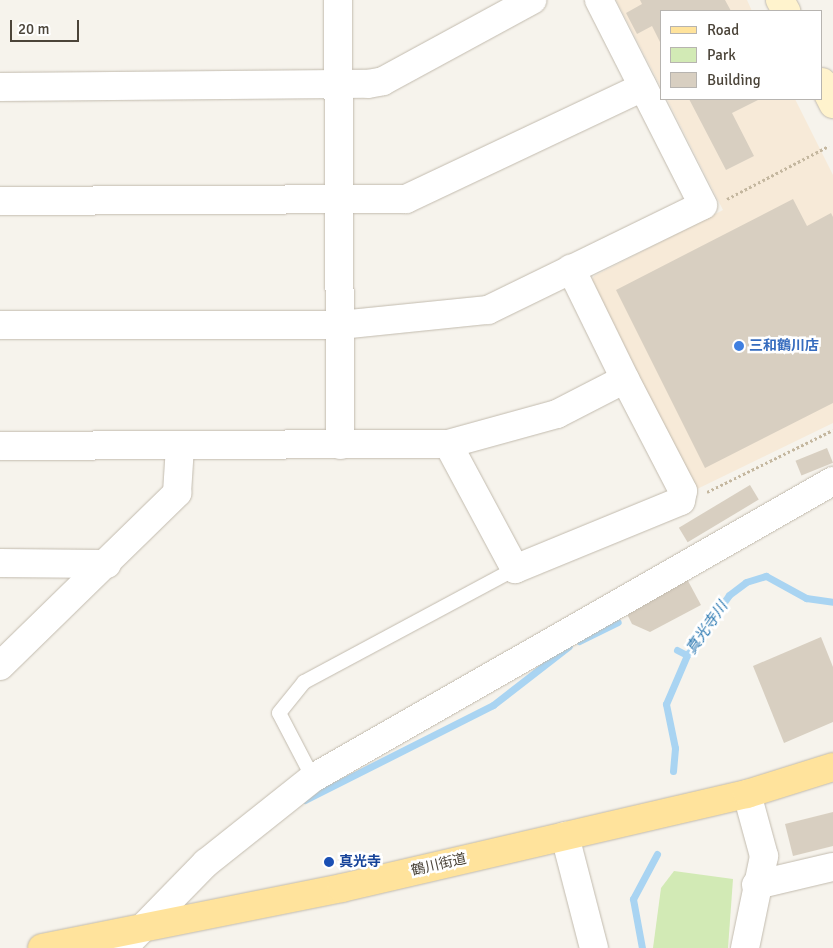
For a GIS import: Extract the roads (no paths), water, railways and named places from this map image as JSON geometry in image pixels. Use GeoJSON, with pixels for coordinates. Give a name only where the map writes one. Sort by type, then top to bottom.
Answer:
{"type":"FeatureCollection","features":[{"type":"Feature","properties":{"kind":"main road","name":"鶴川街道"},"geometry":{"type":"LineString","coordinates":[[42,948],[566,836],[747,794],[833,767]]}},
{"type":"Feature","properties":{"kind":"street"},"geometry":{"type":"LineString","coordinates":[[338,0],[340,445]]}},
{"type":"Feature","properties":{"kind":"street"},"geometry":{"type":"LineString","coordinates":[[0,87],[339,84],[383,81],[532,0]]}},
{"type":"Feature","properties":{"kind":"street"},"geometry":{"type":"LineString","coordinates":[[0,325],[340,325],[488,310],[703,205],[599,0]]}},
{"type":"Feature","properties":{"kind":"street"},"geometry":{"type":"LineString","coordinates":[[823,84],[833,104]]}},
{"type":"Feature","properties":{"kind":"street"},"geometry":{"type":"LineString","coordinates":[[0,201],[406,199],[643,87]]}},
{"type":"Feature","properties":{"kind":"street"},"geometry":{"type":"LineString","coordinates":[[448,444],[515,569],[681,501],[682,491],[624,379],[571,269]]}},
{"type":"Feature","properties":{"kind":"street"},"geometry":{"type":"LineString","coordinates":[[0,446],[448,444],[557,414],[624,379]]}},
{"type":"Feature","properties":{"kind":"street"},"geometry":{"type":"LineString","coordinates":[[0,666],[107,564],[177,492],[180,446]]}},
{"type":"Feature","properties":{"kind":"street"},"geometry":{"type":"LineString","coordinates":[[123,948],[206,863],[313,778],[833,480]]}},
{"type":"Feature","properties":{"kind":"street"},"geometry":{"type":"LineString","coordinates":[[0,563],[107,564]]}},
{"type":"Feature","properties":{"kind":"street"},"geometry":{"type":"LineString","coordinates":[[745,948],[756,885],[764,856],[747,794]]}},
{"type":"Feature","properties":{"kind":"street"},"geometry":{"type":"LineString","coordinates":[[566,836],[594,948]]}},
{"type":"Feature","properties":{"kind":"street"},"geometry":{"type":"LineString","coordinates":[[756,885],[833,867]]}},
{"type":"Feature","properties":{"kind":"lane"},"geometry":{"type":"LineString","coordinates":[[313,778],[279,713],[304,682],[515,569]]}},
{"type":"Feature","properties":{"kind":"waterway","name":"真光寺川"},"geometry":{"type":"LineString","coordinates":[[673,771],[675,748],[666,704],[687,655],[729,595],[746,582],[766,576],[806,598],[833,602]]}},
{"type":"Feature","properties":{"kind":"waterway"},"geometry":{"type":"LineString","coordinates":[[579,641],[618,622]]}},
{"type":"Feature","properties":{"kind":"waterway"},"geometry":{"type":"LineString","coordinates":[[305,800],[493,705],[569,646]]}},
{"type":"Feature","properties":{"kind":"waterway"},"geometry":{"type":"LineString","coordinates":[[677,650],[687,655]]}},
{"type":"Feature","properties":{"kind":"waterway","name":"真光寺川"},"geometry":{"type":"LineString","coordinates":[[642,948],[633,899],[657,854]]}},
{"type":"Feature","properties":{"kind":"place","name":"三和鶴川店"},"geometry":{"type":"Point","coordinates":[739,346]}},
{"type":"Feature","properties":{"kind":"place","name":"真光寺"},"geometry":{"type":"Point","coordinates":[329,862]}}]}
